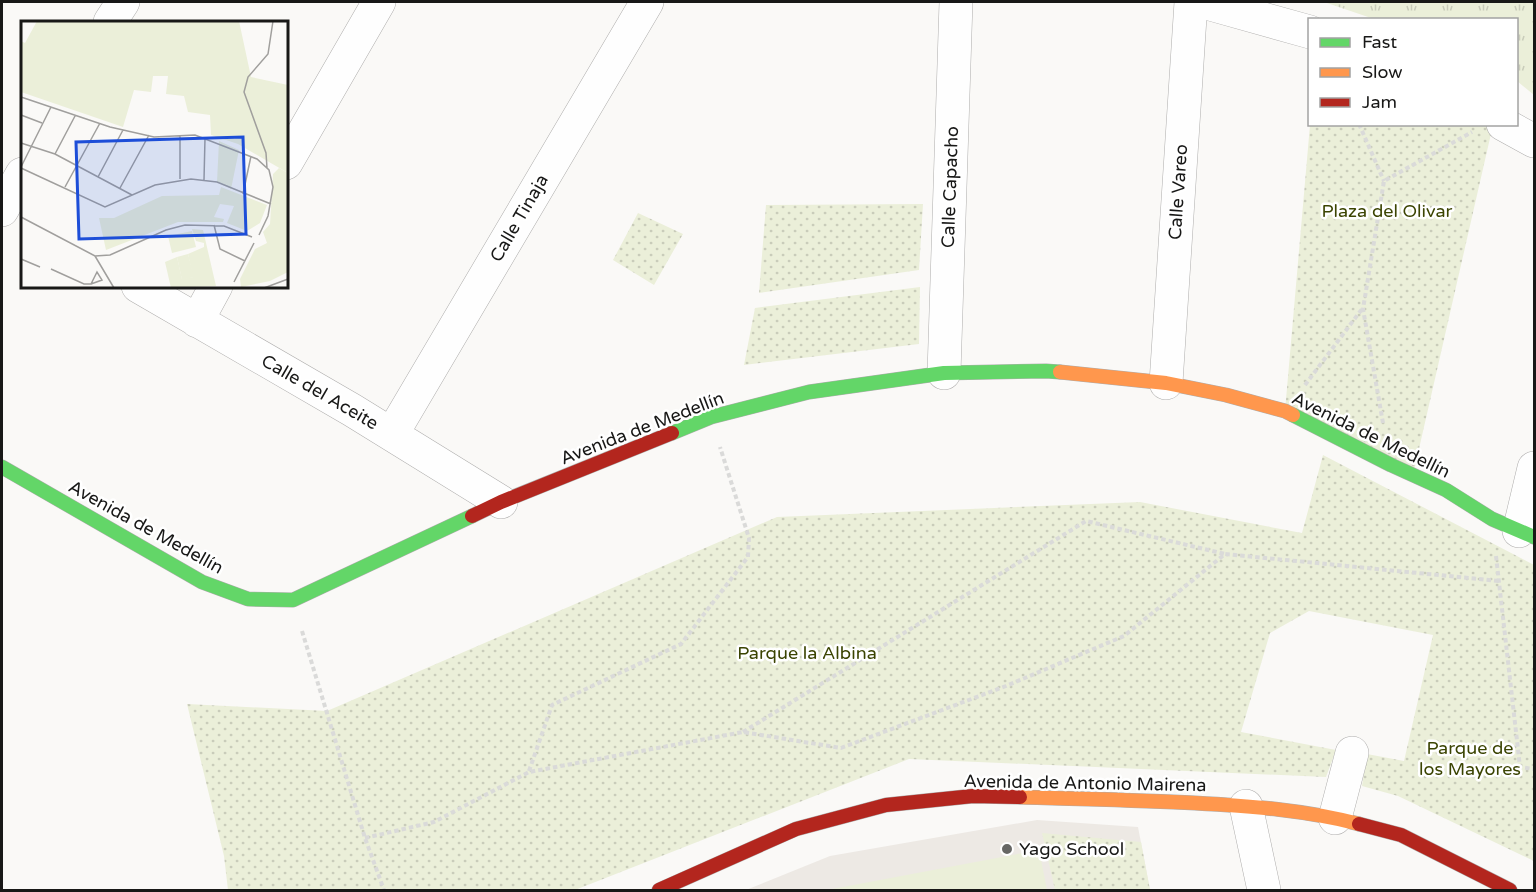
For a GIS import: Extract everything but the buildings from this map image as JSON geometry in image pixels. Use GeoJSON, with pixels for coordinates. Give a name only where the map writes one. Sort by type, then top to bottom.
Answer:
{"type":"FeatureCollection","features":[{"type":"Feature","properties":{"kind":"street"},"geometry":{"type":"LineString","coordinates":[[111,21],[123,2]]}},
{"type":"Feature","properties":{"kind":"street"},"geometry":{"type":"LineString","coordinates":[[288,161],[379,2]]}},
{"type":"Feature","properties":{"kind":"street","name":"Calle Tinaja"},"geometry":{"type":"LineString","coordinates":[[392,434],[647,2]]}},
{"type":"Feature","properties":{"kind":"street","name":"Calle Capacho"},"geometry":{"type":"LineString","coordinates":[[944,373],[956,2]]}},
{"type":"Feature","properties":{"kind":"street","name":"Calle Vareo"},"geometry":{"type":"LineString","coordinates":[[1166,383],[1191,2]]}},
{"type":"Feature","properties":{"kind":"street"},"geometry":{"type":"LineString","coordinates":[[1203,2],[1308,31]]}},
{"type":"Feature","properties":{"kind":"street"},"geometry":{"type":"LineString","coordinates":[[1489,127],[1534,141]]}},
{"type":"Feature","properties":{"kind":"street"},"geometry":{"type":"LineString","coordinates":[[7,211],[21,176]]}},
{"type":"Feature","properties":{"kind":"street","name":"Calle del Aceite"},"geometry":{"type":"LineString","coordinates":[[141,288],[392,434],[501,502]]}},
{"type":"Feature","properties":{"kind":"street"},"geometry":{"type":"LineString","coordinates":[[197,321],[215,288]]}},
{"type":"Feature","properties":{"kind":"street","name":"Avenida de Medellín"},"geometry":{"type":"LineString","coordinates":[[2,467],[202,582],[248,599],[293,600],[501,502],[711,417],[809,392],[944,373],[1046,371],[1166,383],[1226,395],[1285,411],[1446,490],[1515,529]]}},
{"type":"Feature","properties":{"kind":"street"},"geometry":{"type":"LineString","coordinates":[[1515,529],[1534,468]]}},
{"type":"Feature","properties":{"kind":"street"},"geometry":{"type":"LineString","coordinates":[[1335,818],[1352,753]]}},
{"type":"Feature","properties":{"kind":"street","name":"Avenida de Antonio Mairena"},"geometry":{"type":"LineString","coordinates":[[659,891],[796,830],[886,805],[973,796],[1246,806],[1335,818],[1401,835],[1510,891]]}},
{"type":"Feature","properties":{"kind":"street"},"geometry":{"type":"LineString","coordinates":[[1246,806],[1264,891]]}},
{"type":"Feature","properties":{"kind":"path"},"geometry":{"type":"LineString","coordinates":[[1360,126],[1384,181],[1363,309],[1391,465]]}},
{"type":"Feature","properties":{"kind":"path"},"geometry":{"type":"LineString","coordinates":[[1384,181],[1489,127]]}},
{"type":"Feature","properties":{"kind":"path"},"geometry":{"type":"LineString","coordinates":[[1285,411],[1363,309]]}},
{"type":"Feature","properties":{"kind":"path"},"geometry":{"type":"LineString","coordinates":[[529,772],[552,705],[681,644],[748,557],[749,538],[711,417]]}},
{"type":"Feature","properties":{"kind":"path"},"geometry":{"type":"LineString","coordinates":[[743,732],[1086,521],[1225,554],[1499,581]]}},
{"type":"Feature","properties":{"kind":"path"},"geometry":{"type":"LineString","coordinates":[[1515,529],[1499,581],[1520,767],[1534,769]]}},
{"type":"Feature","properties":{"kind":"path"},"geometry":{"type":"LineString","coordinates":[[365,838],[434,822],[529,772],[743,732],[841,748],[1006,686],[1124,636],[1225,554]]}},
{"type":"Feature","properties":{"kind":"path"},"geometry":{"type":"LineString","coordinates":[[293,600],[365,838],[384,891]]}},
{"type":"Feature","properties":{"kind":"shaded area","name":"Yago School"},"geometry":{"type":"Polygon","coordinates":[[[1037,820],[1138,827],[1150,890],[746,890],[830,856],[1037,820]]]}},
{"type":"Feature","properties":{"kind":"green space"},"geometry":{"type":"Polygon","coordinates":[[[1324,2],[1534,2],[1534,95],[1518,82],[1518,18],[1371,18],[1324,2]]]}},
{"type":"Feature","properties":{"kind":"green space","name":"Plaza del Olivar"},"geometry":{"type":"Polygon","coordinates":[[[1310,126],[1493,126],[1413,475],[1285,411],[1310,126]]]}},
{"type":"Feature","properties":{"kind":"green space"},"geometry":{"type":"Polygon","coordinates":[[[923,204],[919,270],[759,293],[766,205],[923,204]]]}},
{"type":"Feature","properties":{"kind":"green space"},"geometry":{"type":"Polygon","coordinates":[[[638,213],[683,234],[654,285],[613,260],[638,213]]]}},
{"type":"Feature","properties":{"kind":"green space"},"geometry":{"type":"Polygon","coordinates":[[[920,287],[919,344],[744,365],[755,308],[920,287]]]}},
{"type":"Feature","properties":{"kind":"green space","name":"Parque la Albina"},"geometry":{"type":"Polygon","coordinates":[[[1323,455],[1534,565],[1534,861],[1398,796],[1362,786],[1367,754],[1404,761],[1433,635],[1309,611],[1270,633],[1241,732],[1336,750],[1326,777],[909,759],[575,890],[228,890],[224,856],[187,704],[327,711],[777,517],[1140,502],[1302,533],[1323,455]]]}},
{"type":"Feature","properties":{"kind":"green space"},"geometry":{"type":"Polygon","coordinates":[[[1042,833],[1141,842],[1150,890],[1055,890],[1042,833]]]}},
{"type":"Feature","properties":{"kind":"green space"},"geometry":{"type":"Polygon","coordinates":[[[1039,850],[1047,890],[827,890],[1039,850]]]}},
{"type":"Feature","properties":{"kind":"traffic: fast"},"geometry":{"type":"LineString","coordinates":[[672,433],[711,417],[809,392],[944,373],[1060,372]]}},
{"type":"Feature","properties":{"kind":"traffic: fast"},"geometry":{"type":"LineString","coordinates":[[1293,415],[1446,490],[1492,519],[1534,537]]}},
{"type":"Feature","properties":{"kind":"traffic: fast"},"geometry":{"type":"LineString","coordinates":[[2,467],[202,582],[248,599],[293,600],[472,516]]}},
{"type":"Feature","properties":{"kind":"traffic: slow"},"geometry":{"type":"LineString","coordinates":[[1060,372],[1166,383],[1226,395],[1293,415]]}},
{"type":"Feature","properties":{"kind":"traffic: slow"},"geometry":{"type":"LineString","coordinates":[[1020,797],[1151,801],[1278,809],[1359,824]]}},
{"type":"Feature","properties":{"kind":"traffic: jam"},"geometry":{"type":"LineString","coordinates":[[472,516],[501,502],[672,433]]}},
{"type":"Feature","properties":{"kind":"traffic: jam"},"geometry":{"type":"LineString","coordinates":[[659,890],[796,829],[886,805],[973,796],[1020,797]]}},
{"type":"Feature","properties":{"kind":"traffic: jam"},"geometry":{"type":"LineString","coordinates":[[1359,824],[1401,835],[1510,890]]}},
{"type":"Feature","properties":{"kind":"place","name":"Yago School"},"geometry":{"type":"Point","coordinates":[1007,849]}},
{"type":"Feature","properties":{"kind":"park label","name":"Parque de los Mayores"},"geometry":{"type":"Point","coordinates":[1470,758]}}]}
